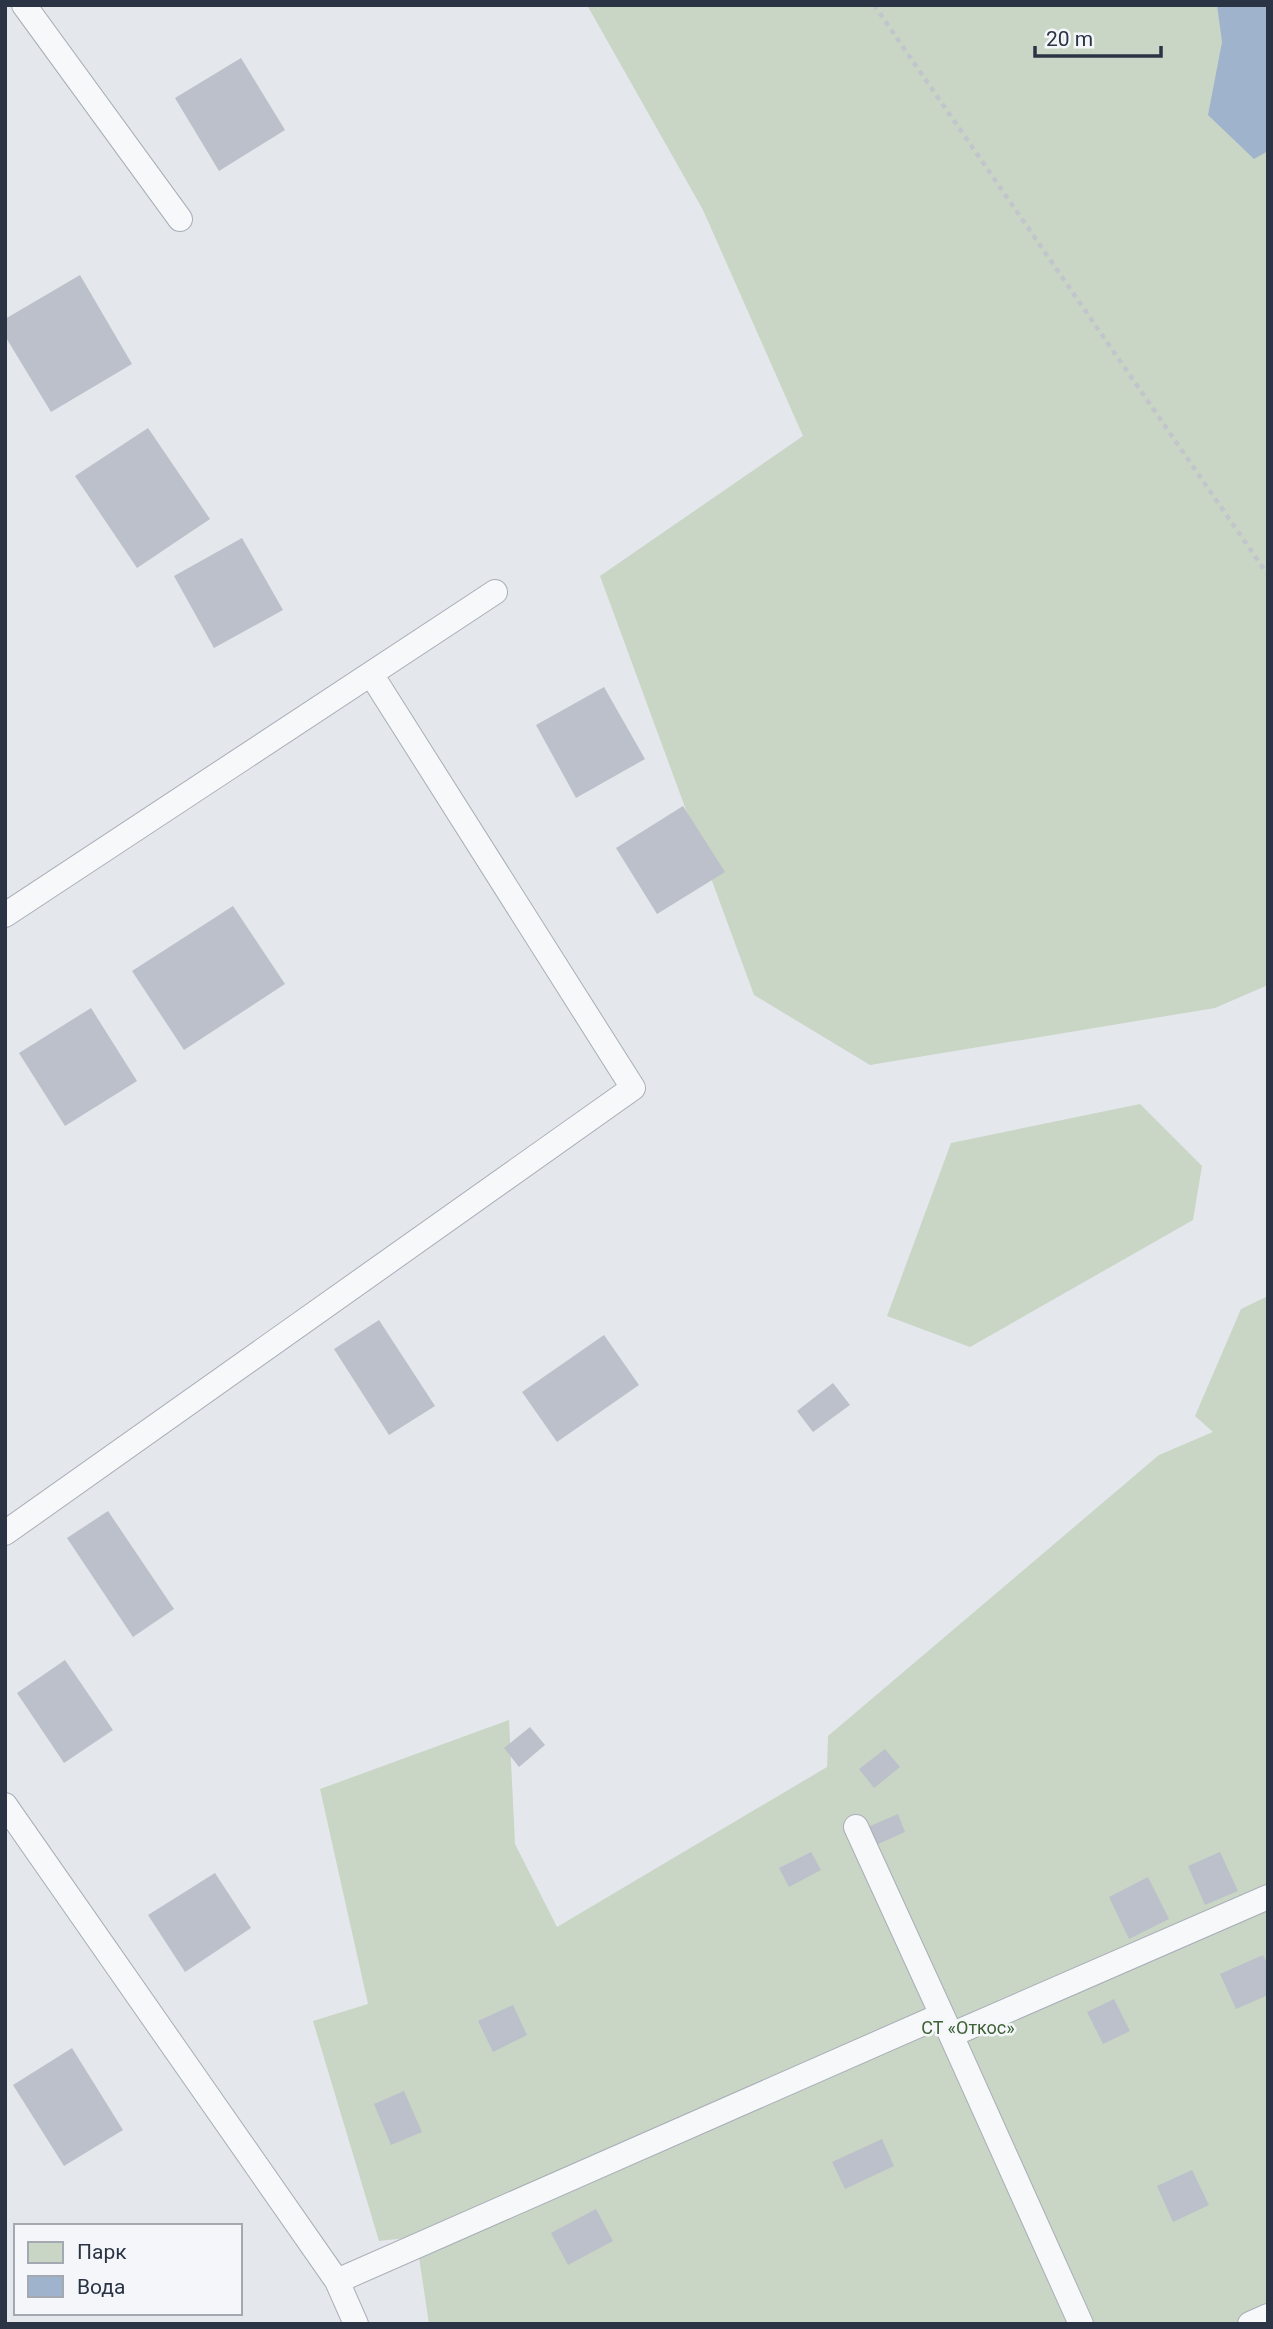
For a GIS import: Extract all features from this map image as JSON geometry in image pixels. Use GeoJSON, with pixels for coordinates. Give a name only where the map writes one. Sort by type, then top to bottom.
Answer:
{"type":"FeatureCollection","features":[{"type":"Feature","properties":{"kind":"lane"},"geometry":{"type":"LineString","coordinates":[[24,5],[180,219]]}},
{"type":"Feature","properties":{"kind":"lane"},"geometry":{"type":"LineString","coordinates":[[5,915],[495,592]]}},
{"type":"Feature","properties":{"kind":"lane"},"geometry":{"type":"LineString","coordinates":[[5,1533],[633,1088],[371,674]]}},
{"type":"Feature","properties":{"kind":"lane"},"geometry":{"type":"LineString","coordinates":[[5,1805],[337,2281],[356,2324]]}},
{"type":"Feature","properties":{"kind":"lane"},"geometry":{"type":"LineString","coordinates":[[856,1827],[1080,2324]]}},
{"type":"Feature","properties":{"kind":"lane"},"geometry":{"type":"LineString","coordinates":[[337,2281],[946,2025],[1268,1897]]}},
{"type":"Feature","properties":{"kind":"lane"},"geometry":{"type":"LineString","coordinates":[[1250,2324],[1268,2316]]}},
{"type":"Feature","properties":{"kind":"path"},"geometry":{"type":"LineString","coordinates":[[874,5],[1268,575]]}},
{"type":"Feature","properties":{"kind":"green space"},"geometry":{"type":"Polygon","coordinates":[[[587,5],[1268,5],[1268,985],[1215,1008],[870,1065],[754,995],[600,576],[803,436],[703,210],[587,5]]]}},
{"type":"Feature","properties":{"kind":"green space"},"geometry":{"type":"Polygon","coordinates":[[[1140,1104],[1202,1166],[1193,1220],[970,1347],[887,1316],[951,1143],[1140,1104]]]}},
{"type":"Feature","properties":{"kind":"green space","name":"СТ «Откос»"},"geometry":{"type":"Polygon","coordinates":[[[1268,1296],[1268,2324],[429,2324],[416,2237],[379,2241],[313,2021],[368,2004],[320,1789],[509,1720],[515,1844],[557,1927],[827,1767],[828,1736],[1159,1455],[1213,1432],[1195,1416],[1241,1309],[1268,1296]]]}},
{"type":"Feature","properties":{"kind":"water"},"geometry":{"type":"Polygon","coordinates":[[[1217,5],[1268,5],[1268,151],[1254,159],[1208,115],[1222,42],[1217,5]]]}},
{"type":"Feature","properties":{"kind":"building"},"geometry":{"type":"Polygon","coordinates":[[[241,58],[285,130],[219,171],[175,98],[241,58]]]}},
{"type":"Feature","properties":{"kind":"building"},"geometry":{"type":"Polygon","coordinates":[[[80,275],[132,364],[51,412],[5,336],[5,319],[80,275]]]}},
{"type":"Feature","properties":{"kind":"building"},"geometry":{"type":"Polygon","coordinates":[[[148,428],[210,519],[137,568],[75,476],[148,428]]]}},
{"type":"Feature","properties":{"kind":"building"},"geometry":{"type":"Polygon","coordinates":[[[242,538],[283,610],[214,648],[174,576],[242,538]]]}},
{"type":"Feature","properties":{"kind":"building"},"geometry":{"type":"Polygon","coordinates":[[[604,687],[645,759],[576,798],[536,725],[604,687]]]}},
{"type":"Feature","properties":{"kind":"building"},"geometry":{"type":"Polygon","coordinates":[[[683,806],[725,872],[657,914],[616,848],[683,806]]]}},
{"type":"Feature","properties":{"kind":"building"},"geometry":{"type":"Polygon","coordinates":[[[233,906],[285,984],[184,1050],[132,971],[233,906]]]}},
{"type":"Feature","properties":{"kind":"building"},"geometry":{"type":"Polygon","coordinates":[[[91,1008],[137,1081],[65,1126],[19,1053],[91,1008]]]}},
{"type":"Feature","properties":{"kind":"building"},"geometry":{"type":"Polygon","coordinates":[[[379,1320],[435,1406],[389,1435],[334,1349],[379,1320]]]}},
{"type":"Feature","properties":{"kind":"building"},"geometry":{"type":"Polygon","coordinates":[[[604,1335],[639,1385],[557,1442],[522,1392],[604,1335]]]}},
{"type":"Feature","properties":{"kind":"building"},"geometry":{"type":"Polygon","coordinates":[[[833,1383],[850,1405],[813,1432],[797,1411],[833,1383]]]}},
{"type":"Feature","properties":{"kind":"building"},"geometry":{"type":"Polygon","coordinates":[[[108,1511],[174,1609],[133,1637],[67,1538],[108,1511]]]}},
{"type":"Feature","properties":{"kind":"building"},"geometry":{"type":"Polygon","coordinates":[[[65,1660],[113,1730],[64,1763],[17,1693],[65,1660]]]}},
{"type":"Feature","properties":{"kind":"building"},"geometry":{"type":"Polygon","coordinates":[[[530,1727],[545,1745],[519,1767],[504,1748],[530,1727]]]}},
{"type":"Feature","properties":{"kind":"building"},"geometry":{"type":"Polygon","coordinates":[[[885,1749],[900,1767],[874,1788],[859,1769],[885,1749]]]}},
{"type":"Feature","properties":{"kind":"building"},"geometry":{"type":"Polygon","coordinates":[[[898,1814],[905,1832],[876,1845],[868,1827],[898,1814]]]}},
{"type":"Feature","properties":{"kind":"building"},"geometry":{"type":"Polygon","coordinates":[[[811,1852],[821,1870],[789,1887],[779,1868],[811,1852]]]}},
{"type":"Feature","properties":{"kind":"building"},"geometry":{"type":"Polygon","coordinates":[[[1220,1852],[1238,1891],[1205,1905],[1188,1866],[1220,1852]]]}},
{"type":"Feature","properties":{"kind":"building"},"geometry":{"type":"Polygon","coordinates":[[[215,1873],[251,1928],[185,1972],[148,1915],[215,1873]]]}},
{"type":"Feature","properties":{"kind":"building"},"geometry":{"type":"Polygon","coordinates":[[[1148,1877],[1169,1919],[1129,1939],[1109,1897],[1148,1877]]]}},
{"type":"Feature","properties":{"kind":"building"},"geometry":{"type":"Polygon","coordinates":[[[1263,1955],[1268,1965],[1268,1995],[1236,2009],[1220,1974],[1263,1955]]]}},
{"type":"Feature","properties":{"kind":"building"},"geometry":{"type":"Polygon","coordinates":[[[1114,1999],[1130,2031],[1103,2044],[1087,2012],[1114,1999]]]}},
{"type":"Feature","properties":{"kind":"building"},"geometry":{"type":"Polygon","coordinates":[[[513,2005],[527,2035],[493,2052],[478,2021],[513,2005]]]}},
{"type":"Feature","properties":{"kind":"building"},"geometry":{"type":"Polygon","coordinates":[[[72,2048],[123,2130],[64,2166],[13,2085],[72,2048]]]}},
{"type":"Feature","properties":{"kind":"building"},"geometry":{"type":"Polygon","coordinates":[[[404,2091],[422,2132],[391,2145],[374,2104],[404,2091]]]}},
{"type":"Feature","properties":{"kind":"building"},"geometry":{"type":"Polygon","coordinates":[[[882,2139],[894,2166],[845,2189],[832,2162],[882,2139]]]}},
{"type":"Feature","properties":{"kind":"building"},"geometry":{"type":"Polygon","coordinates":[[[1192,2170],[1209,2205],[1173,2222],[1157,2186],[1192,2170]]]}},
{"type":"Feature","properties":{"kind":"building"},"geometry":{"type":"Polygon","coordinates":[[[596,2209],[613,2241],[568,2265],[551,2233],[596,2209]]]}}]}
